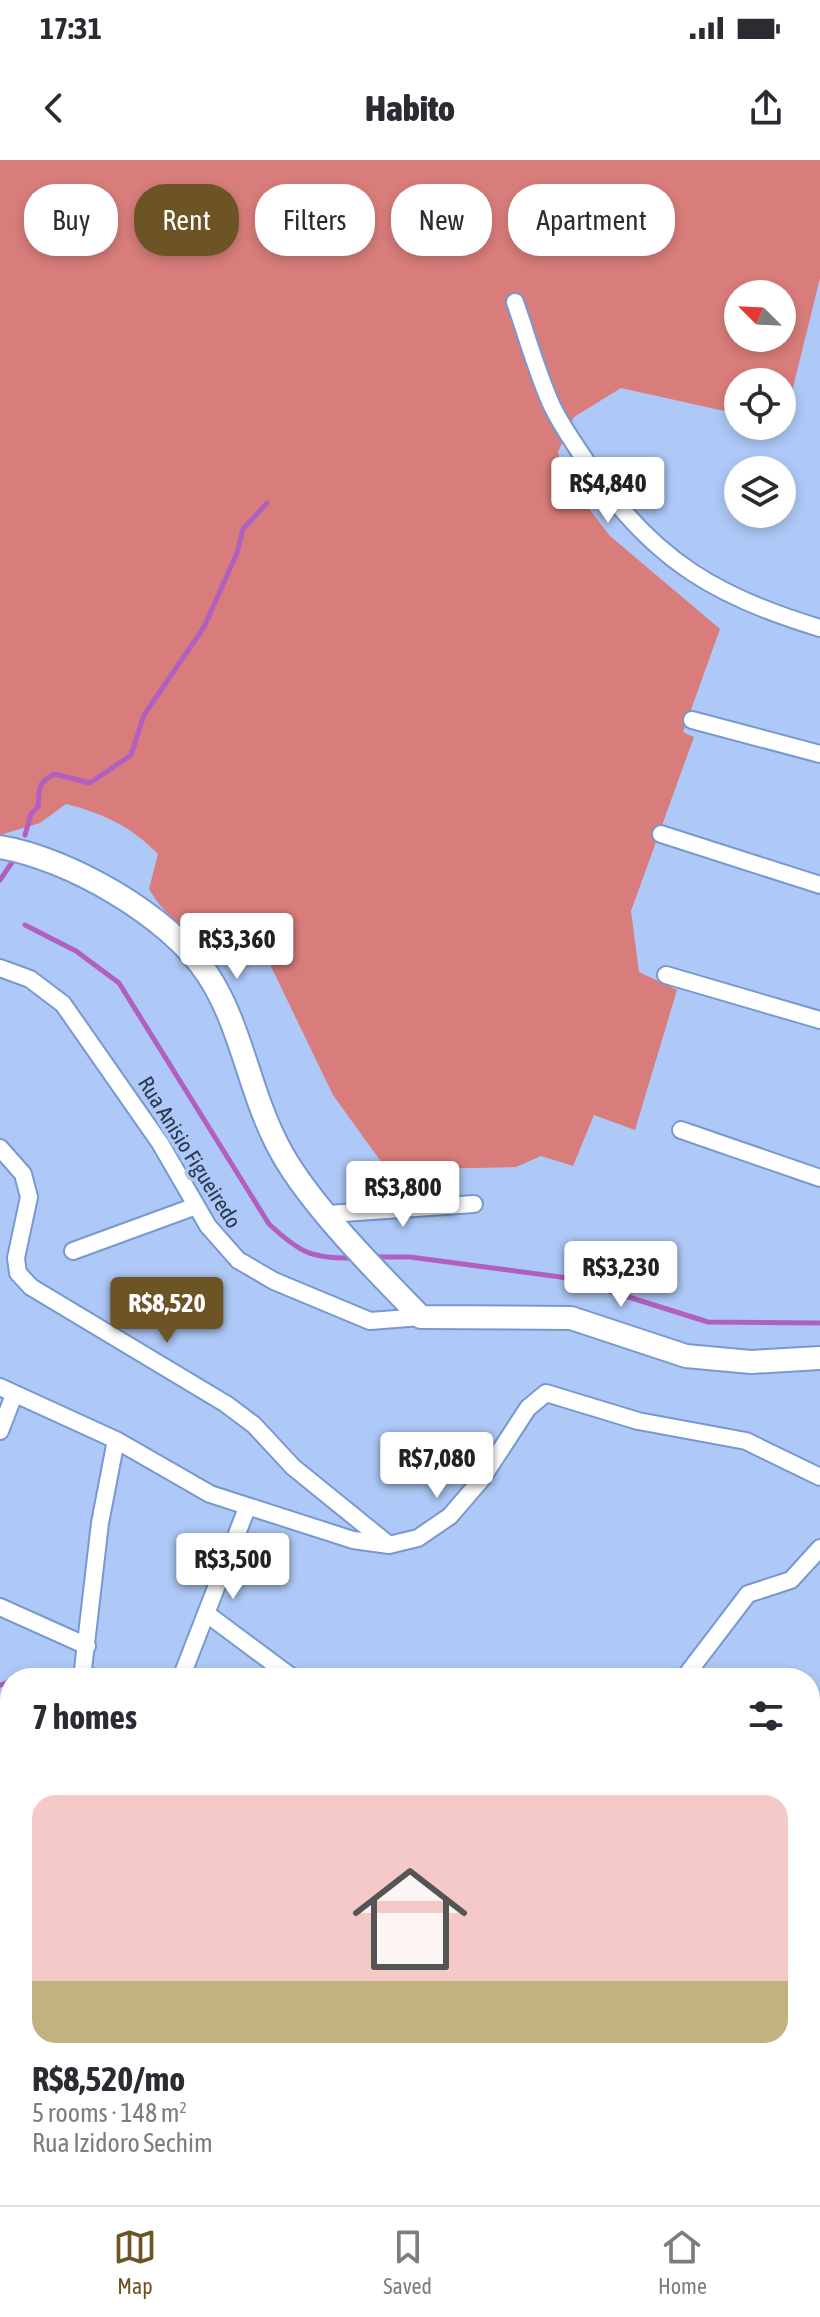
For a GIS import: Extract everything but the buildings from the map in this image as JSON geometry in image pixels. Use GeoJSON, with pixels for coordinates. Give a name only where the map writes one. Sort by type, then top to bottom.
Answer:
{"type":"FeatureCollection","features":[{"type":"Feature","properties":{"kind":"street"},"geometry":{"type":"LineString","coordinates":[[515,302],[553,406],[588,465],[640,533],[687,572],[744,602],[820,628]]}},
{"type":"Feature","properties":{"kind":"street"},"geometry":{"type":"LineString","coordinates":[[692,720],[820,754]]}},
{"type":"Feature","properties":{"kind":"street"},"geometry":{"type":"LineString","coordinates":[[661,834],[820,885]]}},
{"type":"Feature","properties":{"kind":"street"},"geometry":{"type":"LineString","coordinates":[[0,847],[33,852],[69,869],[145,914],[185,946],[209,976],[228,1017],[249,1081],[277,1146],[328,1214],[421,1317],[571,1318],[686,1356],[751,1362],[820,1358]]}},
{"type":"Feature","properties":{"kind":"street","name":"Rua Anisio Figueiredo"},"geometry":{"type":"LineString","coordinates":[[0,968],[30,979],[63,1004],[160,1143],[196,1206],[229,1252],[274,1281],[370,1321],[421,1317]]}},
{"type":"Feature","properties":{"kind":"street"},"geometry":{"type":"LineString","coordinates":[[666,975],[820,1020]]}},
{"type":"Feature","properties":{"kind":"street"},"geometry":{"type":"LineString","coordinates":[[681,1130],[820,1178]]}},
{"type":"Feature","properties":{"kind":"street"},"geometry":{"type":"LineString","coordinates":[[0,1148],[23,1174],[29,1197],[16,1258],[18,1273],[31,1287],[226,1404],[254,1425],[293,1467],[389,1545]]}},
{"type":"Feature","properties":{"kind":"street"},"geometry":{"type":"LineString","coordinates":[[328,1214],[474,1204]]}},
{"type":"Feature","properties":{"kind":"street"},"geometry":{"type":"LineString","coordinates":[[73,1251],[196,1206]]}},
{"type":"Feature","properties":{"kind":"street"},"geometry":{"type":"LineString","coordinates":[[0,1431],[7,1391],[116,1440],[210,1494],[353,1540],[389,1545],[418,1538],[450,1516],[481,1480],[528,1408],[546,1393],[638,1421],[746,1441],[820,1477]]}},
{"type":"Feature","properties":{"kind":"street"},"geometry":{"type":"LineString","coordinates":[[84,1668],[100,1523],[116,1440]]}},
{"type":"Feature","properties":{"kind":"street"},"geometry":{"type":"LineString","coordinates":[[185,1668],[247,1508]]}},
{"type":"Feature","properties":{"kind":"street"},"geometry":{"type":"LineString","coordinates":[[692,1668],[748,1594],[791,1580],[820,1548]]}},
{"type":"Feature","properties":{"kind":"street"},"geometry":{"type":"LineString","coordinates":[[0,1607],[87,1646]]}},
{"type":"Feature","properties":{"kind":"street"},"geometry":{"type":"LineString","coordinates":[[207,1614],[280,1668]]}},
{"type":"Feature","properties":{"kind":"shaded area"},"geometry":{"type":"Polygon","coordinates":[[[0,160],[820,160],[820,278],[796,375],[796,368],[724,368],[724,411],[621,388],[574,417],[558,452],[563,475],[610,536],[720,629],[683,732],[694,737],[631,911],[639,972],[677,990],[635,1130],[594,1115],[573,1166],[541,1156],[516,1167],[425,1169],[415,1186],[387,1170],[333,1095],[250,923],[204,929],[181,923],[170,916],[149,889],[158,854],[115,822],[66,804],[40,823],[0,835],[0,160]]]}},
{"type":"Feature","properties":{"kind":"waterway"},"geometry":{"type":"LineString","coordinates":[[25,835],[31,814],[38,807],[44,781],[54,774],[90,783],[131,755],[144,715],[204,627],[237,553],[243,529],[267,503]]}},
{"type":"Feature","properties":{"kind":"waterway"},"geometry":{"type":"LineString","coordinates":[[0,880],[13,861]]}},
{"type":"Feature","properties":{"kind":"waterway"},"geometry":{"type":"LineString","coordinates":[[25,925],[76,951],[119,983],[269,1224],[289,1242],[308,1252],[328,1257],[355,1258]]}},
{"type":"Feature","properties":{"kind":"waterway"},"geometry":{"type":"LineString","coordinates":[[373,1257],[410,1257],[568,1278],[708,1322],[820,1323]]}}]}
